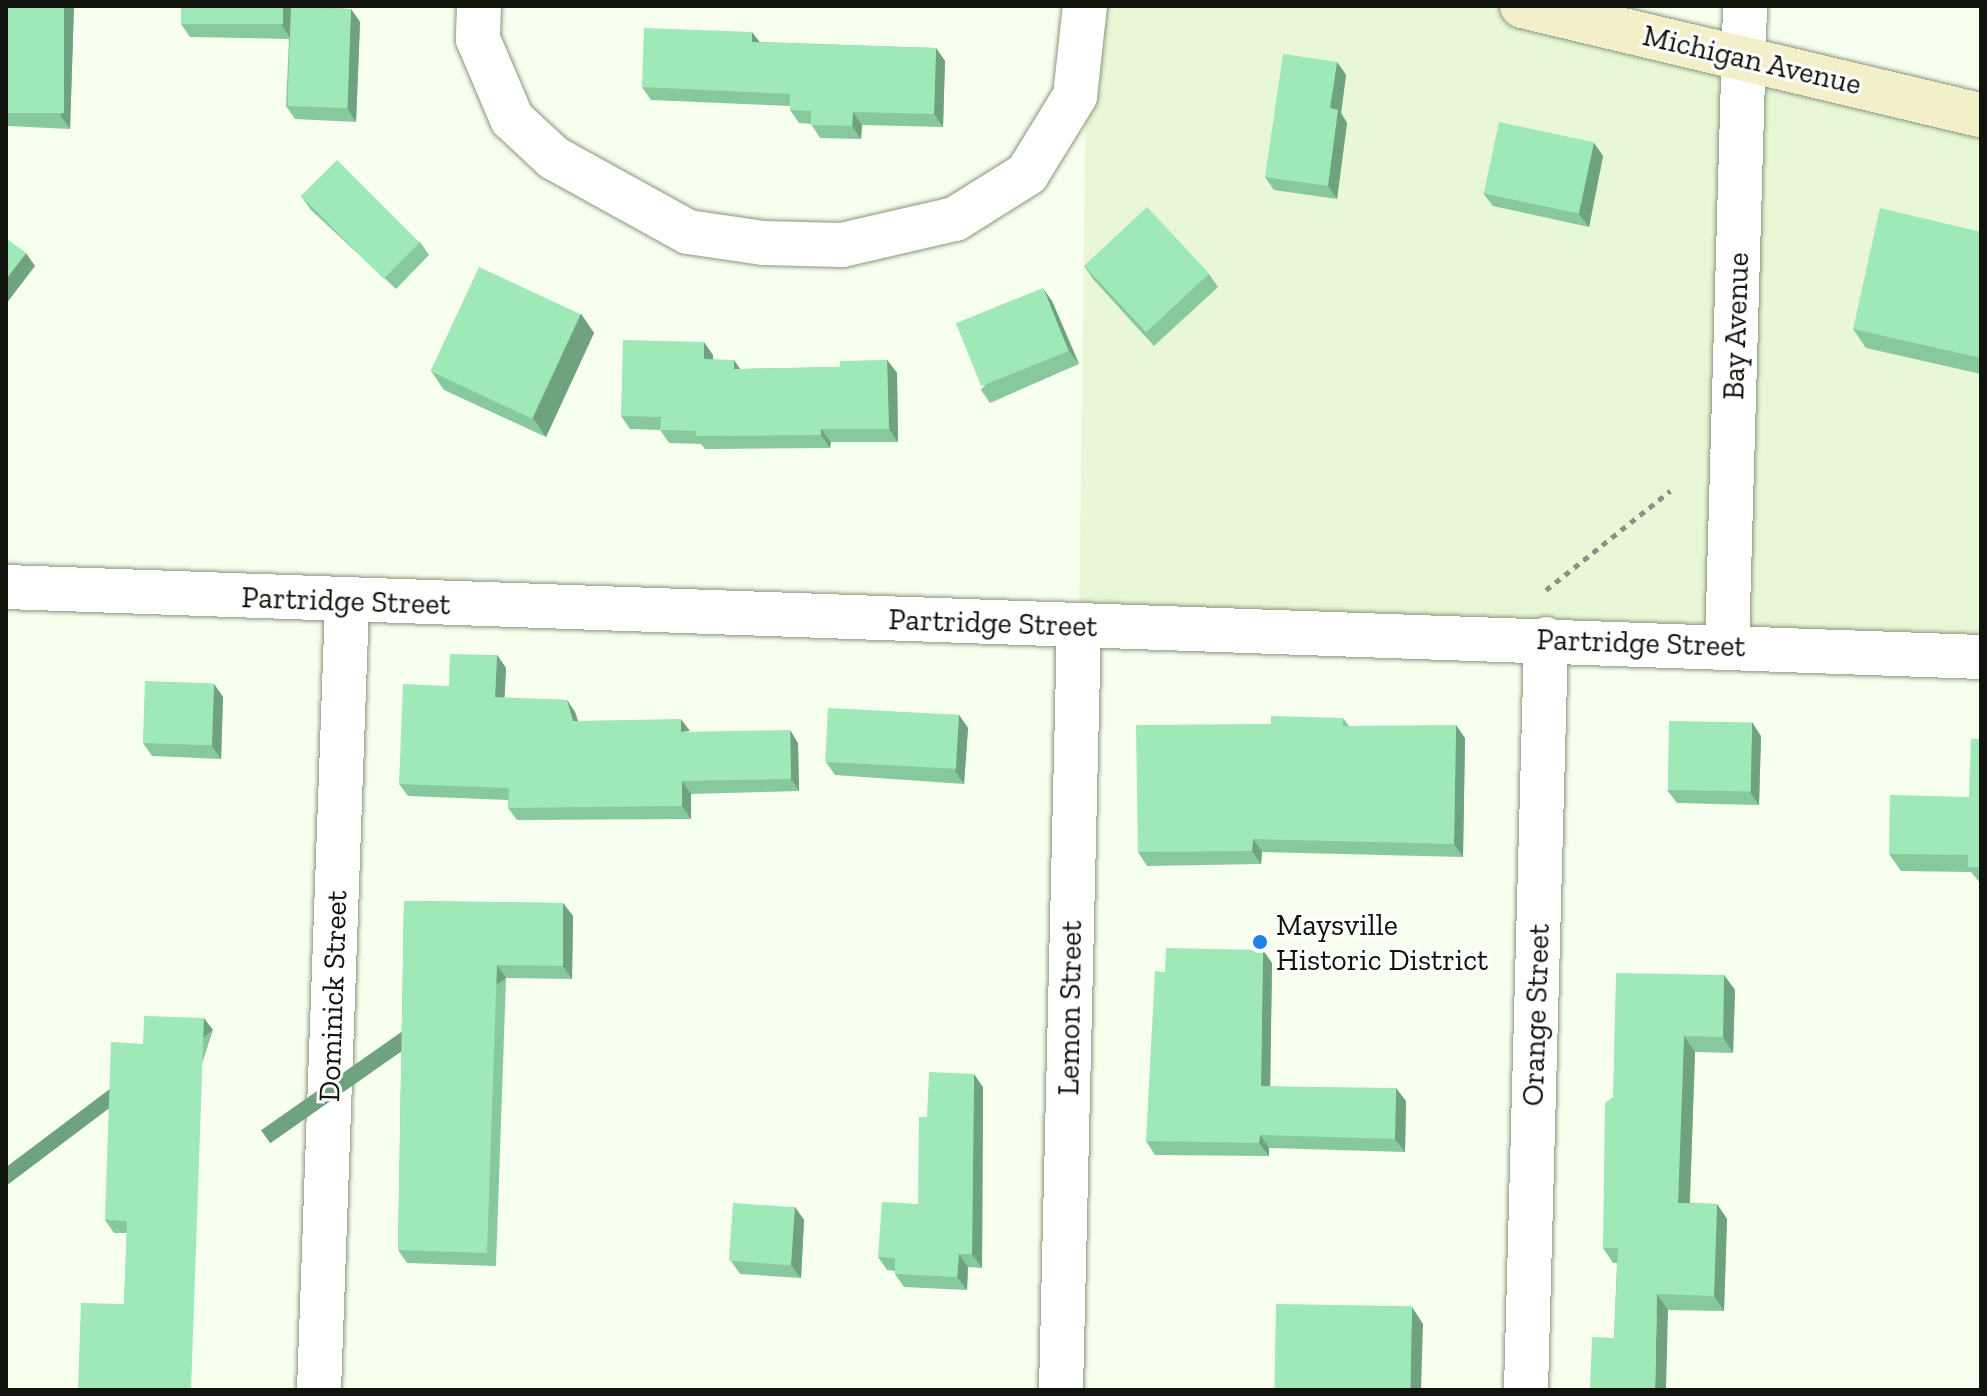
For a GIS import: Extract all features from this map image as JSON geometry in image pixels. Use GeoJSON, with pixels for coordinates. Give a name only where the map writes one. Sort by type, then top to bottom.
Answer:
{"type":"FeatureCollection","features":[{"type":"Feature","properties":{"kind":"main road","name":"Michigan Avenue"},"geometry":{"type":"LineString","coordinates":[[1522,6],[1981,115]]}},
{"type":"Feature","properties":{"kind":"street"},"geometry":{"type":"LineString","coordinates":[[479,6],[478,39],[512,119],[554,158],[688,232],[763,243],[842,245],[955,219],[1027,174],[1075,96],[1085,6]]}},
{"type":"Feature","properties":{"kind":"street","name":"Bay Avenue"},"geometry":{"type":"LineString","coordinates":[[1727,646],[1745,6]]}},
{"type":"Feature","properties":{"kind":"street","name":"Partridge Street"},"geometry":{"type":"LineString","coordinates":[[6,587],[347,602],[1546,639],[1981,657]]}},
{"type":"Feature","properties":{"kind":"street","name":"Dominick Street"},"geometry":{"type":"LineString","coordinates":[[319,1390],[347,602]]}},
{"type":"Feature","properties":{"kind":"street","name":"Lemon Street"},"geometry":{"type":"LineString","coordinates":[[1061,1390],[1079,626]]}},
{"type":"Feature","properties":{"kind":"street","name":"Orange Street"},"geometry":{"type":"LineString","coordinates":[[1526,1390],[1546,639]]}},
{"type":"Feature","properties":{"kind":"path"},"geometry":{"type":"LineString","coordinates":[[1541,594],[1670,491]]}},
{"type":"Feature","properties":{"kind":"shaded area"},"geometry":{"type":"Polygon","coordinates":[[[1087,6],[1516,6],[1981,117],[1981,656],[1079,626],[1087,6]]]}},
{"type":"Feature","properties":{"kind":"building"},"geometry":{"type":"Polygon","coordinates":[[[6,6],[64,6],[64,113],[6,113],[6,6]]]}},
{"type":"Feature","properties":{"kind":"building"},"geometry":{"type":"Polygon","coordinates":[[[181,6],[283,6],[283,24],[181,24],[181,6]]]}},
{"type":"Feature","properties":{"kind":"building"},"geometry":{"type":"Polygon","coordinates":[[[291,7],[351,9],[348,108],[288,106],[291,7]]]}},
{"type":"Feature","properties":{"kind":"building"},"geometry":{"type":"Polygon","coordinates":[[[644,28],[752,32],[752,42],[936,48],[934,114],[853,112],[852,126],[811,125],[811,111],[790,110],[790,94],[642,87],[644,28]]]}},
{"type":"Feature","properties":{"kind":"building"},"geometry":{"type":"Polygon","coordinates":[[[1283,54],[1337,62],[1330,108],[1338,110],[1328,186],[1265,177],[1283,54]]]}},
{"type":"Feature","properties":{"kind":"building"},"geometry":{"type":"Polygon","coordinates":[[[1499,122],[1594,142],[1579,214],[1484,193],[1499,122]]]}},
{"type":"Feature","properties":{"kind":"building"},"geometry":{"type":"Polygon","coordinates":[[[337,160],[420,243],[384,279],[301,196],[337,160]]]}},
{"type":"Feature","properties":{"kind":"building"},"geometry":{"type":"Polygon","coordinates":[[[1147,207],[1209,274],[1146,332],[1084,266],[1147,207]]]}},
{"type":"Feature","properties":{"kind":"building"},"geometry":{"type":"Polygon","coordinates":[[[1880,208],[1981,232],[1981,358],[1853,329],[1880,208]]]}},
{"type":"Feature","properties":{"kind":"building"},"geometry":{"type":"Polygon","coordinates":[[[6,238],[26,253],[6,279],[6,238]]]}},
{"type":"Feature","properties":{"kind":"building"},"geometry":{"type":"Polygon","coordinates":[[[479,267],[581,314],[532,419],[430,371],[479,267]]]}},
{"type":"Feature","properties":{"kind":"building"},"geometry":{"type":"Polygon","coordinates":[[[1043,288],[1068,351],[981,386],[956,323],[1043,288]]]}},
{"type":"Feature","properties":{"kind":"building"},"geometry":{"type":"Polygon","coordinates":[[[623,340],[704,342],[704,359],[734,360],[734,369],[840,367],[840,361],[887,360],[889,429],[821,429],[821,435],[696,436],[696,431],[660,430],[661,417],[621,416],[623,340]]]}},
{"type":"Feature","properties":{"kind":"building"},"geometry":{"type":"Polygon","coordinates":[[[450,654],[497,655],[495,697],[567,700],[573,721],[681,719],[681,732],[790,730],[791,779],[682,781],[682,806],[508,808],[509,788],[399,784],[403,684],[449,686],[450,654]]]}},
{"type":"Feature","properties":{"kind":"building"},"geometry":{"type":"Polygon","coordinates":[[[145,681],[214,683],[212,745],[143,743],[145,681]]]}},
{"type":"Feature","properties":{"kind":"building"},"geometry":{"type":"Polygon","coordinates":[[[828,708],[959,715],[956,769],[825,762],[828,708]]]}},
{"type":"Feature","properties":{"kind":"building"},"geometry":{"type":"Polygon","coordinates":[[[1271,716],[1343,718],[1343,726],[1456,725],[1454,844],[1253,839],[1252,851],[1138,852],[1136,725],[1271,724],[1271,716]]]}},
{"type":"Feature","properties":{"kind":"building"},"geometry":{"type":"Polygon","coordinates":[[[1669,721],[1752,722],[1751,791],[1668,790],[1669,721]]]}},
{"type":"Feature","properties":{"kind":"building"},"geometry":{"type":"Polygon","coordinates":[[[1971,739],[1981,739],[1981,867],[1968,867],[1968,855],[1889,854],[1890,795],[1969,797],[1971,739]]]}},
{"type":"Feature","properties":{"kind":"building"},"geometry":{"type":"Polygon","coordinates":[[[404,901],[563,903],[563,966],[497,965],[487,1253],[398,1250],[404,901]]]}},
{"type":"Feature","properties":{"kind":"building"},"geometry":{"type":"Polygon","coordinates":[[[1166,948],[1263,950],[1261,1086],[1396,1088],[1395,1139],[1260,1135],[1259,1143],[1146,1141],[1155,971],[1165,972],[1166,948]]]}},
{"type":"Feature","properties":{"kind":"building"},"geometry":{"type":"Polygon","coordinates":[[[1616,973],[1724,975],[1723,1037],[1684,1036],[1678,1203],[1717,1204],[1714,1296],[1657,1294],[1655,1390],[1590,1390],[1592,1337],[1614,1338],[1618,1248],[1603,1248],[1605,1103],[1613,1097],[1616,973]]]}},
{"type":"Feature","properties":{"kind":"building"},"geometry":{"type":"Polygon","coordinates":[[[144,1016],[204,1018],[191,1390],[78,1390],[81,1303],[124,1304],[127,1221],[105,1220],[111,1042],[143,1044],[144,1016]]]}},
{"type":"Feature","properties":{"kind":"building"},"geometry":{"type":"Polygon","coordinates":[[[929,1072],[974,1074],[972,1254],[959,1254],[957,1277],[895,1274],[895,1258],[878,1257],[882,1202],[918,1204],[919,1117],[927,1117],[929,1072]]]}},
{"type":"Feature","properties":{"kind":"building"},"geometry":{"type":"Polygon","coordinates":[[[733,1203],[795,1207],[791,1265],[729,1261],[733,1203]]]}},
{"type":"Feature","properties":{"kind":"building"},"geometry":{"type":"Polygon","coordinates":[[[1276,1304],[1412,1306],[1411,1390],[1274,1390],[1276,1304]]]}},
{"type":"Feature","properties":{"kind":"place","name":"Maysville Historic District"},"geometry":{"type":"Point","coordinates":[1260,942]}}]}
